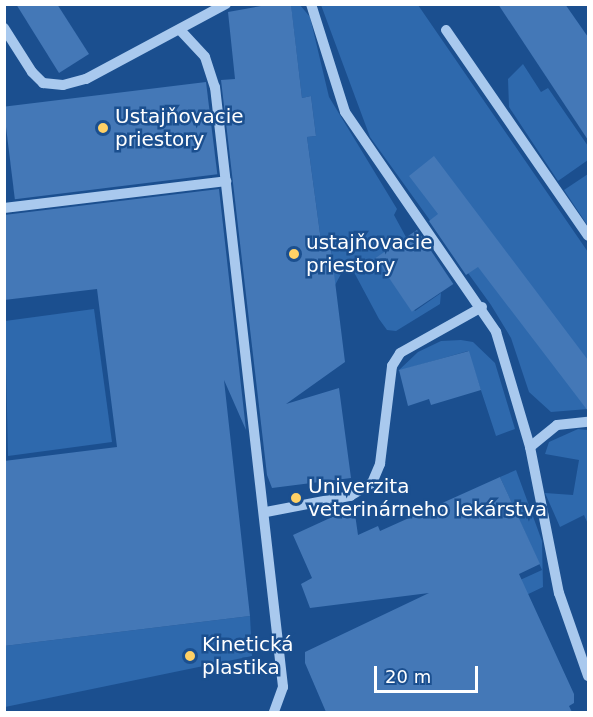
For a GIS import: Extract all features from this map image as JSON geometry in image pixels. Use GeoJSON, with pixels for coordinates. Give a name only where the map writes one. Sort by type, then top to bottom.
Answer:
{"type":"FeatureCollection","features":[{"type":"Feature","properties":{"kind":"lane"},"geometry":{"type":"LineString","coordinates":[[4,28],[32,72],[43,83],[63,85],[86,79],[181,31],[226,4]]}},
{"type":"Feature","properties":{"kind":"lane"},"geometry":{"type":"LineString","coordinates":[[311,4],[345,112],[482,307],[496,332],[530,447],[559,593],[588,675]]}},
{"type":"Feature","properties":{"kind":"lane"},"geometry":{"type":"LineString","coordinates":[[446,30],[588,236]]}},
{"type":"Feature","properties":{"kind":"lane"},"geometry":{"type":"LineString","coordinates":[[181,31],[205,57],[214,87],[266,512],[283,687],[274,712]]}},
{"type":"Feature","properties":{"kind":"lane"},"geometry":{"type":"LineString","coordinates":[[4,208],[226,181]]}},
{"type":"Feature","properties":{"kind":"lane"},"geometry":{"type":"LineString","coordinates":[[266,512],[350,496],[372,483],[380,464],[392,366],[400,353],[482,307]]}},
{"type":"Feature","properties":{"kind":"lane"},"geometry":{"type":"LineString","coordinates":[[530,447],[557,425],[588,422]]}},
{"type":"Feature","properties":{"kind":"shaded area"},"geometry":{"type":"Polygon","coordinates":[[[291,5],[300,5],[310,17],[329,97],[397,209],[394,215],[407,239],[378,261],[415,311],[441,293],[440,304],[396,331],[387,330],[379,319],[348,261],[334,287],[331,241],[321,241],[307,137],[316,136],[311,96],[302,98],[291,5]]]}},
{"type":"Feature","properties":{"kind":"shaded area"},"geometry":{"type":"Polygon","coordinates":[[[321,5],[418,5],[588,252],[588,409],[551,412],[529,392],[511,338],[491,305],[370,137],[321,5]]]}},
{"type":"Feature","properties":{"kind":"shaded area"},"geometry":{"type":"Polygon","coordinates":[[[523,64],[541,92],[548,88],[588,146],[588,160],[558,181],[509,107],[508,79],[523,64]]]}},
{"type":"Feature","properties":{"kind":"shaded area"},"geometry":{"type":"Polygon","coordinates":[[[588,174],[588,226],[564,190],[588,174]]]}},
{"type":"Feature","properties":{"kind":"shaded area"},"geometry":{"type":"Polygon","coordinates":[[[94,309],[112,442],[8,456],[5,321],[94,309]]]}},
{"type":"Feature","properties":{"kind":"shaded area"},"geometry":{"type":"Polygon","coordinates":[[[441,341],[473,342],[495,363],[515,429],[496,436],[468,351],[398,371],[418,352],[441,341]]]}},
{"type":"Feature","properties":{"kind":"shaded area"},"geometry":{"type":"Polygon","coordinates":[[[578,429],[588,430],[588,524],[584,515],[560,527],[545,493],[573,495],[579,460],[545,454],[549,442],[578,429]]]}},
{"type":"Feature","properties":{"kind":"shaded area"},"geometry":{"type":"Polygon","coordinates":[[[516,470],[542,541],[543,587],[461,626],[454,610],[542,570],[500,477],[516,470]]]}},
{"type":"Feature","properties":{"kind":"shaded area"},"geometry":{"type":"Polygon","coordinates":[[[250,616],[252,656],[5,707],[4,646],[250,616]]]}},
{"type":"Feature","properties":{"kind":"building"},"geometry":{"type":"Polygon","coordinates":[[[16,4],[57,4],[89,54],[59,73],[16,4]]]}},
{"type":"Feature","properties":{"kind":"building","name":"ustajňovacie priestory"},"geometry":{"type":"Polygon","coordinates":[[[272,4],[291,4],[302,98],[311,96],[316,136],[307,137],[321,241],[330,241],[345,362],[286,404],[339,388],[351,478],[272,488],[267,475],[221,80],[235,79],[228,12],[272,4]]]}},
{"type":"Feature","properties":{"kind":"building"},"geometry":{"type":"Polygon","coordinates":[[[498,4],[565,4],[588,37],[588,140],[498,4]]]}},
{"type":"Feature","properties":{"kind":"building","name":"Ustajňovacie priestory"},"geometry":{"type":"Polygon","coordinates":[[[206,82],[217,174],[15,199],[4,107],[206,82]]]}},
{"type":"Feature","properties":{"kind":"building"},"geometry":{"type":"Polygon","coordinates":[[[434,156],[588,360],[588,411],[478,267],[466,275],[429,221],[438,214],[409,176],[434,156]]]}},
{"type":"Feature","properties":{"kind":"building"},"geometry":{"type":"Polygon","coordinates":[[[219,189],[246,430],[224,380],[250,616],[4,646],[4,461],[117,447],[97,289],[4,300],[4,215],[219,189]]]}},
{"type":"Feature","properties":{"kind":"building"},"geometry":{"type":"Polygon","coordinates":[[[417,230],[453,284],[412,312],[376,258],[417,230]]]}},
{"type":"Feature","properties":{"kind":"building"},"geometry":{"type":"Polygon","coordinates":[[[469,351],[481,390],[431,405],[429,399],[408,406],[399,370],[469,351]]]}},
{"type":"Feature","properties":{"kind":"building"},"geometry":{"type":"Polygon","coordinates":[[[500,477],[540,564],[519,574],[574,694],[574,703],[569,706],[572,712],[326,712],[305,663],[305,652],[429,593],[310,608],[301,584],[312,578],[293,535],[354,507],[358,535],[378,526],[380,531],[500,477]]]}},
{"type":"Feature","properties":{"kind":"place","name":"Ustajňovacie priestory"},"geometry":{"type":"Point","coordinates":[103,128]}},
{"type":"Feature","properties":{"kind":"place","name":"ustajňovacie priestory"},"geometry":{"type":"Point","coordinates":[294,254]}},
{"type":"Feature","properties":{"kind":"place","name":"Univerzita veterinárneho lekárstva"},"geometry":{"type":"Point","coordinates":[296,498]}},
{"type":"Feature","properties":{"kind":"place","name":"Kinetická plastika"},"geometry":{"type":"Point","coordinates":[190,656]}}]}
